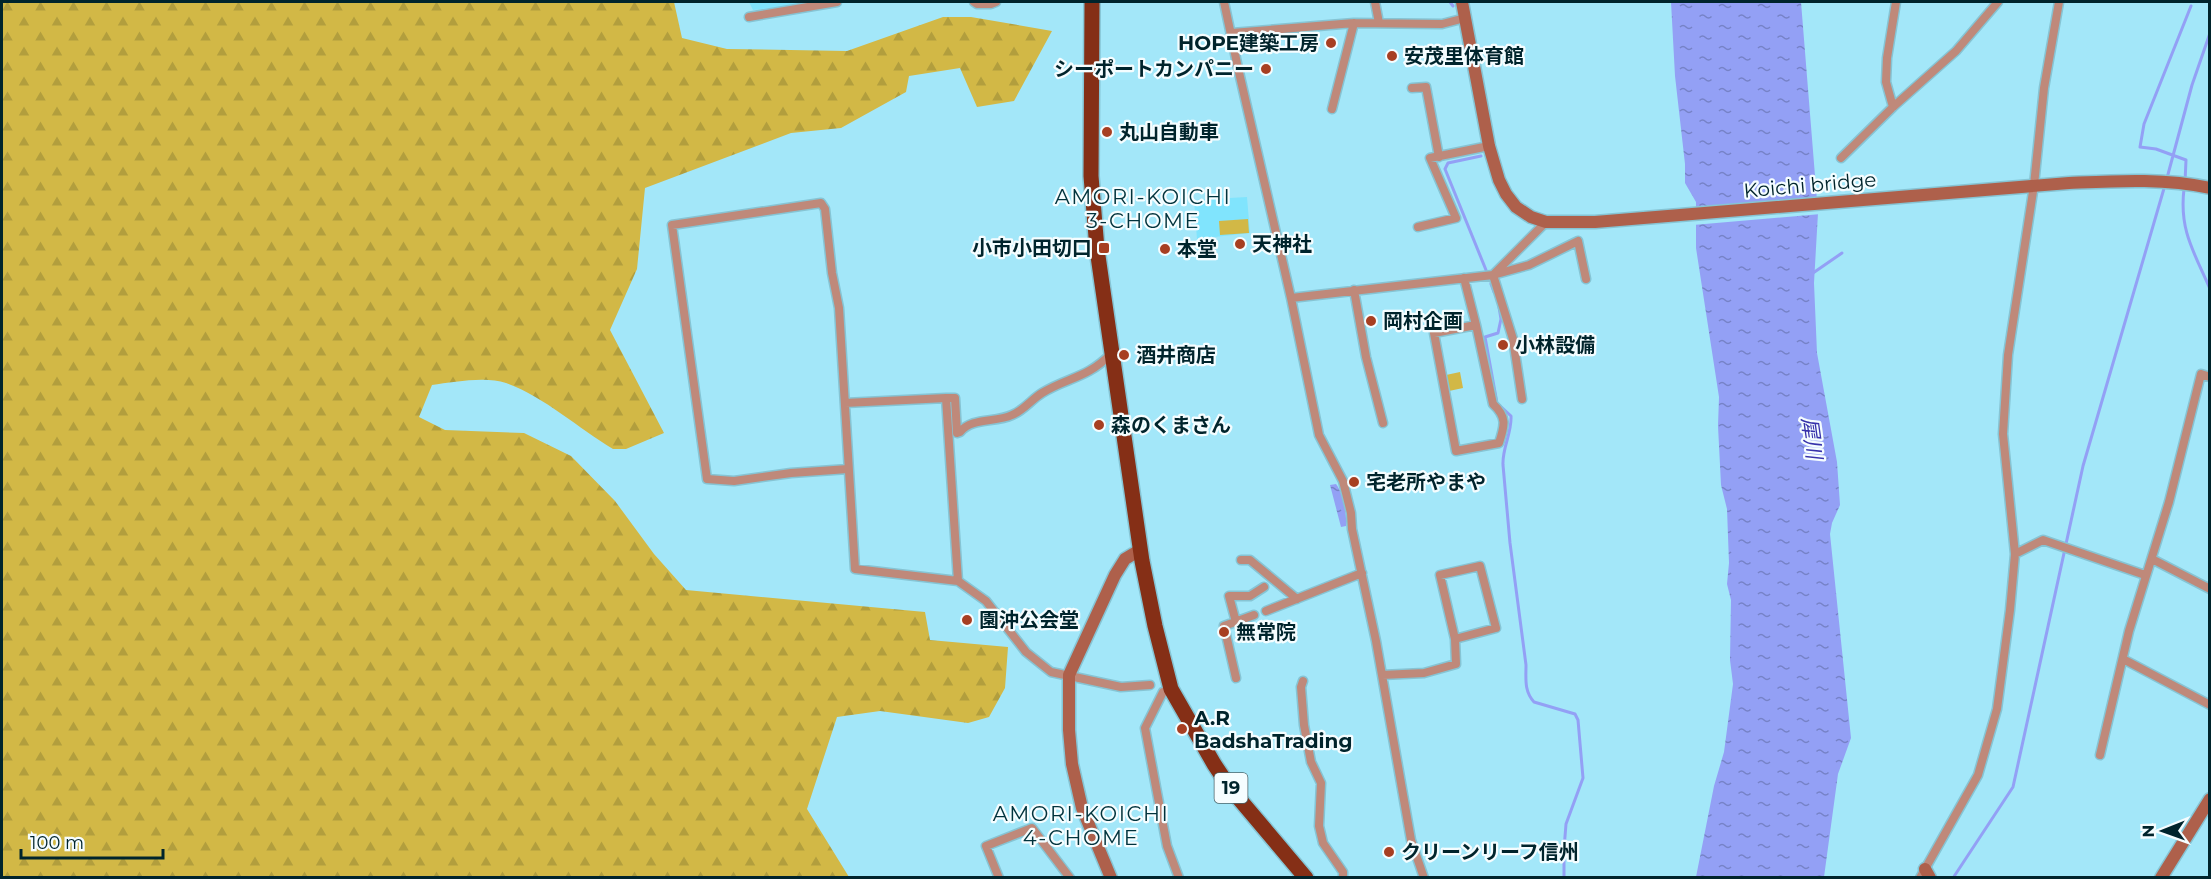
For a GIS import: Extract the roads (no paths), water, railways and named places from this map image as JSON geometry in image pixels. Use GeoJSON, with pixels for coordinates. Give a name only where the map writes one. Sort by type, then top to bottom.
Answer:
{"type":"FeatureCollection","features":[{"type":"Feature","properties":{"kind":"highway","name":"19"},"geometry":{"type":"LineString","coordinates":[[1092,2],[1091,176],[1097,249],[1140,550],[1155,626],[1171,689],[1230,788],[1306,878]]}},
{"type":"Feature","properties":{"kind":"main road"},"geometry":{"type":"LineString","coordinates":[[1462,2],[1490,146],[1499,180],[1516,207],[1531,217],[1546,222]]}},
{"type":"Feature","properties":{"kind":"main road","name":"Koichi bridge"},"geometry":{"type":"LineString","coordinates":[[1546,222],[1595,222],[2031,186],[2140,181],[2193,184],[2210,188]]}},
{"type":"Feature","properties":{"kind":"main road"},"geometry":{"type":"LineString","coordinates":[[1111,878],[1082,808],[1072,764],[1069,730],[1069,675],[1115,575],[1125,559],[1140,550]]}},
{"type":"Feature","properties":{"kind":"main road"},"geometry":{"type":"LineString","coordinates":[[2161,878],[2210,799]]}},
{"type":"Feature","properties":{"kind":"street"},"geometry":{"type":"LineString","coordinates":[[749,17],[837,2]]}},
{"type":"Feature","properties":{"kind":"street"},"geometry":{"type":"LineString","coordinates":[[974,2],[991,4],[996,2]]}},
{"type":"Feature","properties":{"kind":"street"},"geometry":{"type":"LineString","coordinates":[[1224,2],[1291,298],[1318,435],[1343,481],[1351,513],[1352,529],[1382,675],[1411,840],[1425,878]]}},
{"type":"Feature","properties":{"kind":"street"},"geometry":{"type":"LineString","coordinates":[[1375,2],[1378,22]]}},
{"type":"Feature","properties":{"kind":"street"},"geometry":{"type":"LineString","coordinates":[[1893,107],[1886,82],[1887,58],[1896,2]]}},
{"type":"Feature","properties":{"kind":"street"},"geometry":{"type":"LineString","coordinates":[[1841,158],[1893,107],[1956,51],[1998,2]]}},
{"type":"Feature","properties":{"kind":"street"},"geometry":{"type":"LineString","coordinates":[[1925,875],[1978,775],[1997,709],[2015,554],[2003,434],[2010,346],[2044,88],[2059,2]]}},
{"type":"Feature","properties":{"kind":"street"},"geometry":{"type":"LineString","coordinates":[[1232,33],[1354,23],[1442,24],[1465,18]]}},
{"type":"Feature","properties":{"kind":"street"},"geometry":{"type":"LineString","coordinates":[[1332,109],[1354,23]]}},
{"type":"Feature","properties":{"kind":"street"},"geometry":{"type":"LineString","coordinates":[[1412,88],[1426,87],[1439,157]]}},
{"type":"Feature","properties":{"kind":"street"},"geometry":{"type":"LineString","coordinates":[[1418,227],[1456,218],[1430,158],[1490,146]]}},
{"type":"Feature","properties":{"kind":"street"},"geometry":{"type":"LineString","coordinates":[[848,469],[791,473],[734,481],[707,479],[672,225],[821,203],[825,209],[832,273],[839,308],[855,569],[958,581],[986,601],[1026,652],[1051,672],[1121,687],[1150,685]]}},
{"type":"Feature","properties":{"kind":"street"},"geometry":{"type":"LineString","coordinates":[[1493,275],[1546,222]]}},
{"type":"Feature","properties":{"kind":"street"},"geometry":{"type":"LineString","coordinates":[[1291,298],[1493,275],[1529,265],[1578,241],[1586,279]]}},
{"type":"Feature","properties":{"kind":"street"},"geometry":{"type":"LineString","coordinates":[[1493,275],[1513,339],[1522,399]]}},
{"type":"Feature","properties":{"kind":"street"},"geometry":{"type":"LineString","coordinates":[[1464,278],[1476,325],[1492,404],[1501,412],[1504,420],[1499,443],[1456,451],[1434,333],[1476,325]]}},
{"type":"Feature","properties":{"kind":"street"},"geometry":{"type":"LineString","coordinates":[[1354,290],[1366,357],[1383,423]]}},
{"type":"Feature","properties":{"kind":"street"},"geometry":{"type":"LineString","coordinates":[[845,403],[955,398],[957,433],[964,427],[987,419],[1012,416],[1044,392],[1093,371],[1111,354]]}},
{"type":"Feature","properties":{"kind":"street"},"geometry":{"type":"LineString","coordinates":[[2100,755],[2145,574],[2152,560],[2201,374],[2210,377]]}},
{"type":"Feature","properties":{"kind":"street"},"geometry":{"type":"LineString","coordinates":[[946,398],[958,581]]}},
{"type":"Feature","properties":{"kind":"street"},"geometry":{"type":"LineString","coordinates":[[2015,554],[2043,540],[2145,574]]}},
{"type":"Feature","properties":{"kind":"street"},"geometry":{"type":"LineString","coordinates":[[1241,560],[1250,560],[1297,599]]}},
{"type":"Feature","properties":{"kind":"street"},"geometry":{"type":"LineString","coordinates":[[2152,560],[2210,589]]}},
{"type":"Feature","properties":{"kind":"street"},"geometry":{"type":"LineString","coordinates":[[1382,675],[1424,674],[1456,664],[1455,639],[1440,575],[1480,566],[1496,628],[1455,639]]}},
{"type":"Feature","properties":{"kind":"street"},"geometry":{"type":"LineString","coordinates":[[1266,611],[1362,573]]}},
{"type":"Feature","properties":{"kind":"street"},"geometry":{"type":"LineString","coordinates":[[1246,635],[1229,596],[1250,596],[1264,587]]}},
{"type":"Feature","properties":{"kind":"street"},"geometry":{"type":"LineString","coordinates":[[1236,678],[1224,626],[1254,615]]}},
{"type":"Feature","properties":{"kind":"street"},"geometry":{"type":"LineString","coordinates":[[2123,659],[2210,705]]}},
{"type":"Feature","properties":{"kind":"street"},"geometry":{"type":"LineString","coordinates":[[1303,681],[1301,687],[1304,725],[1311,762],[1321,783],[1319,826],[1323,843],[1342,872],[1343,878]]}},
{"type":"Feature","properties":{"kind":"street"},"geometry":{"type":"LineString","coordinates":[[1171,689],[1163,692],[1145,728],[1167,846],[1179,878]]}},
{"type":"Feature","properties":{"kind":"street"},"geometry":{"type":"LineString","coordinates":[[996,876],[986,846],[1032,828],[1070,878]]}},
{"type":"Feature","properties":{"kind":"water","name":"犀川"},"geometry":{"type":"Polygon","coordinates":[[[1671,2],[1801,2],[1818,213],[1814,283],[1817,353],[1837,462],[1840,505],[1830,534],[1851,738],[1838,774],[1824,877],[1696,877],[1714,786],[1724,752],[1733,684],[1730,660],[1731,600],[1727,584],[1729,563],[1727,509],[1721,485],[1719,397],[1696,248],[1696,202],[1685,183],[1671,2]]]}},
{"type":"Feature","properties":{"kind":"water"},"geometry":{"type":"Polygon","coordinates":[[[1336,484],[1343,498],[1346,516],[1346,526],[1341,527],[1330,485],[1336,484]]]}},
{"type":"Feature","properties":{"kind":"waterway"},"geometry":{"type":"LineString","coordinates":[[1450,2],[1453,6]]}},
{"type":"Feature","properties":{"kind":"waterway"},"geometry":{"type":"LineString","coordinates":[[2185,182],[2186,160],[2156,149],[2140,147],[2144,124],[2191,6]]}},
{"type":"Feature","properties":{"kind":"waterway"},"geometry":{"type":"LineString","coordinates":[[2167,178],[2192,85],[2210,33]]}},
{"type":"Feature","properties":{"kind":"waterway"},"geometry":{"type":"LineString","coordinates":[[1481,156],[1448,163],[1445,169],[1486,270]]}},
{"type":"Feature","properties":{"kind":"waterway"},"geometry":{"type":"LineString","coordinates":[[1953,878],[2013,787],[2083,466],[2165,185]]}},
{"type":"Feature","properties":{"kind":"waterway"},"geometry":{"type":"LineString","coordinates":[[2184,189],[2186,229],[2193,252],[2210,289]]}},
{"type":"Feature","properties":{"kind":"waterway"},"geometry":{"type":"LineString","coordinates":[[1813,273],[1842,253]]}},
{"type":"Feature","properties":{"kind":"waterway"},"geometry":{"type":"LineString","coordinates":[[1491,284],[1494,292]]}},
{"type":"Feature","properties":{"kind":"waterway"},"geometry":{"type":"LineString","coordinates":[[1499,307],[1501,319],[1498,333],[1485,337],[1497,403],[1511,416],[1503,465],[1527,689],[1534,702],[1575,714],[1578,720],[1583,778],[1566,824],[1564,878]]}},
{"type":"Feature","properties":{"kind":"place","name":"HOPE建築工房"},"geometry":{"type":"Point","coordinates":[1331,43]}},
{"type":"Feature","properties":{"kind":"place","name":"安茂里体育館"},"geometry":{"type":"Point","coordinates":[1392,56]}},
{"type":"Feature","properties":{"kind":"place","name":"シーポートカンパニー"},"geometry":{"type":"Point","coordinates":[1266,69]}},
{"type":"Feature","properties":{"kind":"place","name":"丸山自動車"},"geometry":{"type":"Point","coordinates":[1107,132]}},
{"type":"Feature","properties":{"kind":"place","name":"天神社"},"geometry":{"type":"Point","coordinates":[1240,244]}},
{"type":"Feature","properties":{"kind":"place","name":"小市小田切口"},"geometry":{"type":"Point","coordinates":[1104,248]}},
{"type":"Feature","properties":{"kind":"place","name":"本堂"},"geometry":{"type":"Point","coordinates":[1165,249]}},
{"type":"Feature","properties":{"kind":"place","name":"岡村企画"},"geometry":{"type":"Point","coordinates":[1371,321]}},
{"type":"Feature","properties":{"kind":"place","name":"小林設備"},"geometry":{"type":"Point","coordinates":[1503,345]}},
{"type":"Feature","properties":{"kind":"place","name":"酒井商店"},"geometry":{"type":"Point","coordinates":[1124,355]}},
{"type":"Feature","properties":{"kind":"place","name":"森のくまさん"},"geometry":{"type":"Point","coordinates":[1099,425]}},
{"type":"Feature","properties":{"kind":"place","name":"宅老所やまや"},"geometry":{"type":"Point","coordinates":[1354,482]}},
{"type":"Feature","properties":{"kind":"place","name":"園沖公会堂"},"geometry":{"type":"Point","coordinates":[967,620]}},
{"type":"Feature","properties":{"kind":"place","name":"無常院"},"geometry":{"type":"Point","coordinates":[1224,632]}},
{"type":"Feature","properties":{"kind":"place","name":"A.R BadshaTrading"},"geometry":{"type":"Point","coordinates":[1182,729]}},
{"type":"Feature","properties":{"kind":"place","name":"クリーンリーフ信州"},"geometry":{"type":"Point","coordinates":[1389,852]}},
{"type":"Feature","properties":{"kind":"district","name":"AMORI-KOICHI 3-CHOME"},"geometry":{"type":"Point","coordinates":[1143,208]}},
{"type":"Feature","properties":{"kind":"district","name":"AMORI-KOICHI 4-CHOME"},"geometry":{"type":"Point","coordinates":[1081,825]}}]}
